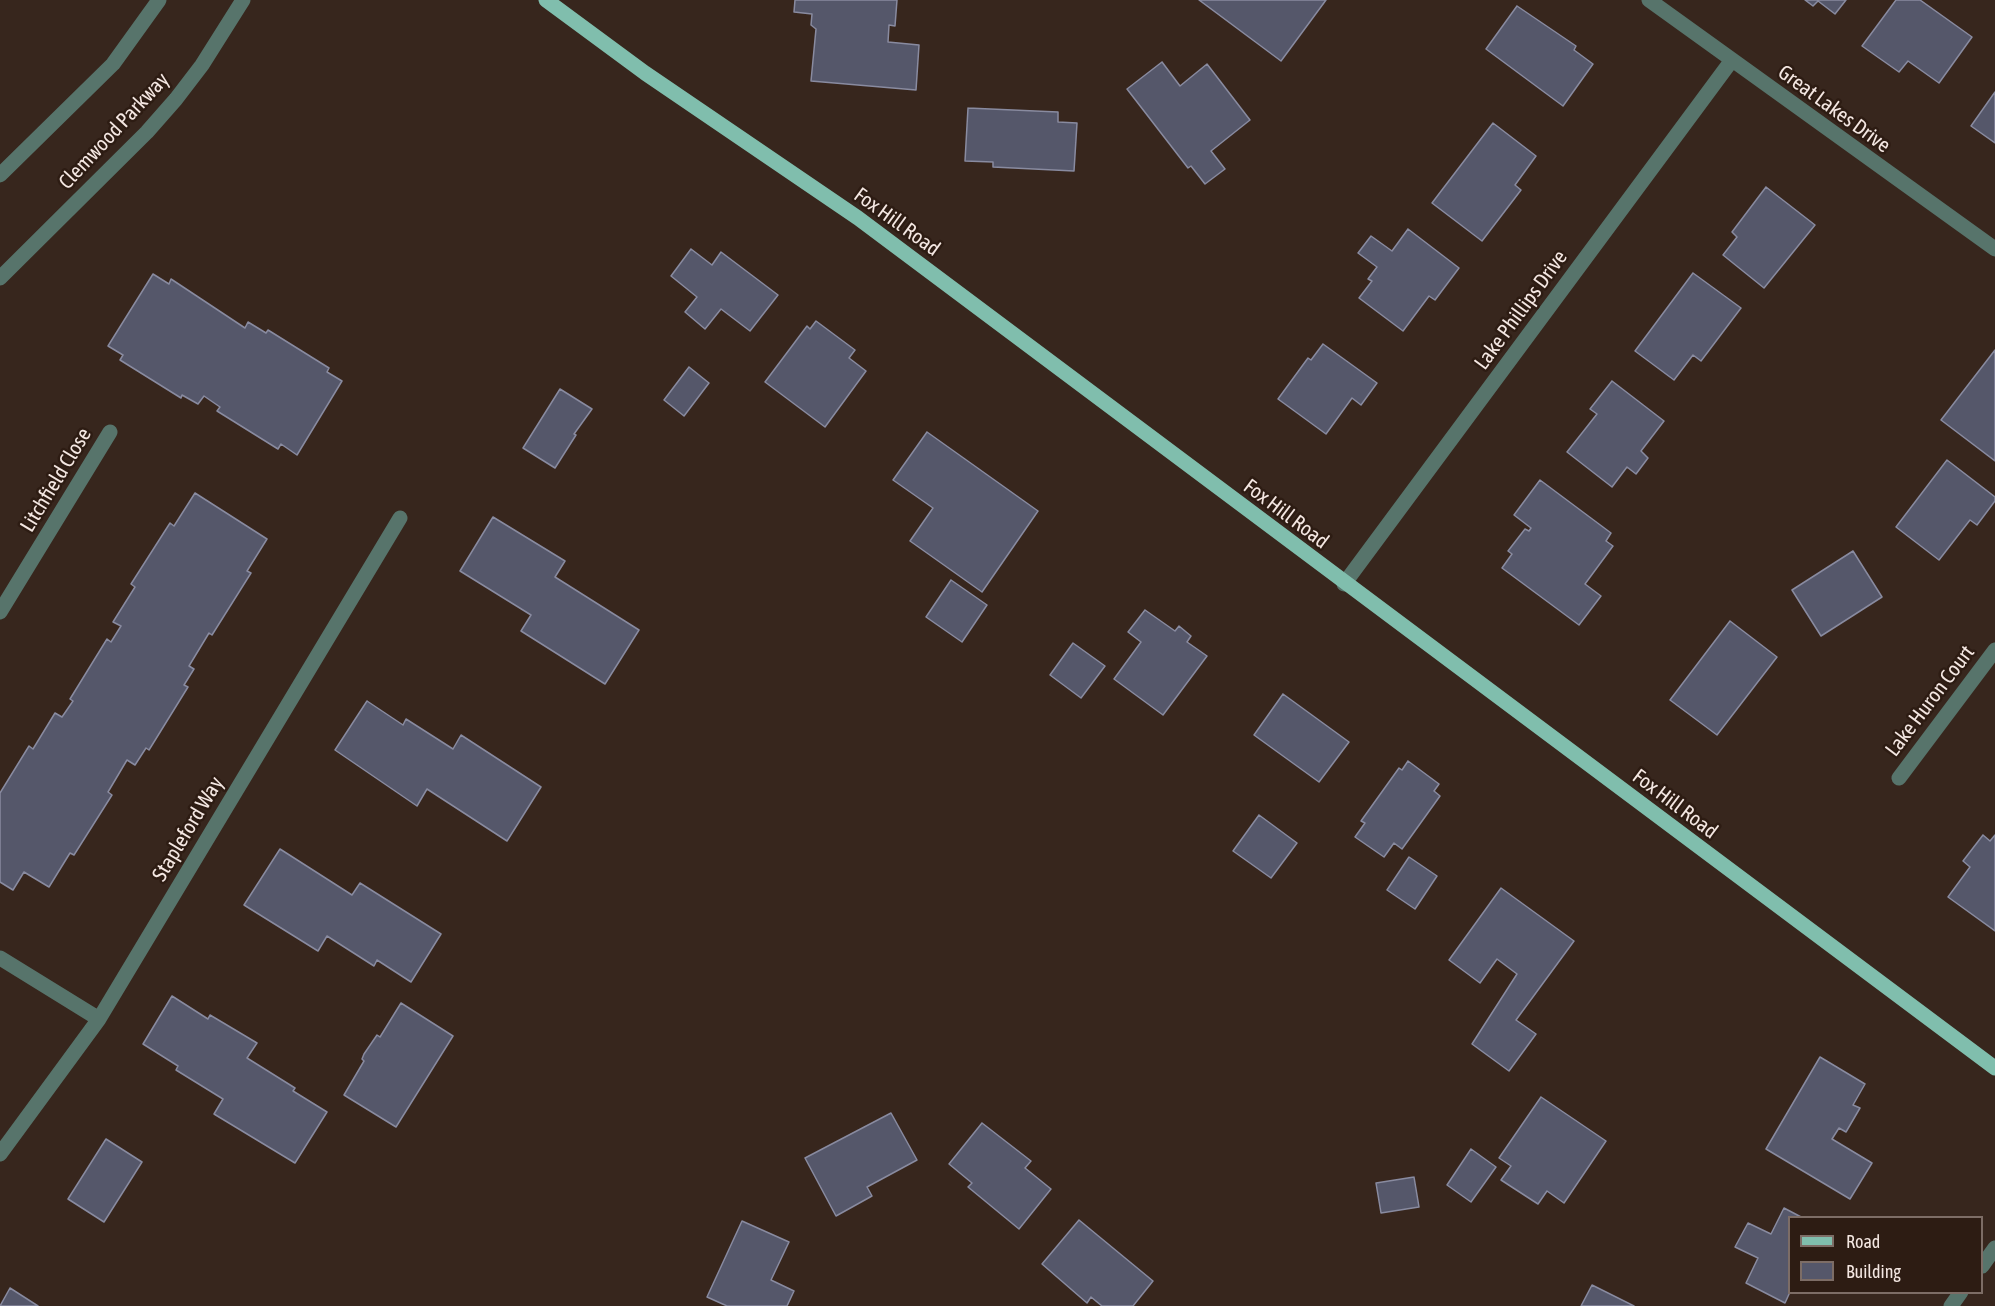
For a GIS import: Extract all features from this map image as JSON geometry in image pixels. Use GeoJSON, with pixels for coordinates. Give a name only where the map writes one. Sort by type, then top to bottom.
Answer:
{"type":"FeatureCollection","features":[{"type":"Feature","properties":{"kind":"main road","name":"Fox Hill Road"},"geometry":{"type":"LineString","coordinates":[[546,0],[645,73],[858,218],[1344,584],[1995,1068]]}},
{"type":"Feature","properties":{"kind":"street"},"geometry":{"type":"LineString","coordinates":[[0,175],[113,64],[159,0]]}},
{"type":"Feature","properties":{"kind":"street","name":"Clemwood Parkway"},"geometry":{"type":"LineString","coordinates":[[0,278],[147,132],[176,99],[202,65],[243,0]]}},
{"type":"Feature","properties":{"kind":"street","name":"Great Lakes Drive"},"geometry":{"type":"LineString","coordinates":[[1649,0],[1995,249]]}},
{"type":"Feature","properties":{"kind":"street","name":"Lake Phillips Drive"},"geometry":{"type":"LineString","coordinates":[[1344,584],[1731,60]]}},
{"type":"Feature","properties":{"kind":"street","name":"Litchfield Close"},"geometry":{"type":"LineString","coordinates":[[0,612],[110,432]]}},
{"type":"Feature","properties":{"kind":"street","name":"Stapleford Way"},"geometry":{"type":"LineString","coordinates":[[0,1154],[99,1018],[400,518]]}},
{"type":"Feature","properties":{"kind":"street","name":"Lake Huron Court"},"geometry":{"type":"LineString","coordinates":[[1899,778],[1995,650]]}},
{"type":"Feature","properties":{"kind":"street"},"geometry":{"type":"LineString","coordinates":[[0,958],[99,1018]]}},
{"type":"Feature","properties":{"kind":"street"},"geometry":{"type":"LineString","coordinates":[[1983,1265],[1995,1248]]}},
{"type":"Feature","properties":{"kind":"street"},"geometry":{"type":"LineString","coordinates":[[1951,1306],[1960,1294]]}},
{"type":"Feature","properties":{"kind":"building"},"geometry":{"type":"Polygon","coordinates":[[[795,0],[897,0],[895,26],[889,25],[888,42],[919,45],[916,90],[811,81],[816,29],[811,25],[812,14],[794,12],[795,0]]]}},
{"type":"Feature","properties":{"kind":"building"},"geometry":{"type":"Polygon","coordinates":[[[1199,0],[1326,0],[1281,61],[1199,0]]]}},
{"type":"Feature","properties":{"kind":"building"},"geometry":{"type":"Polygon","coordinates":[[[1805,0],[1846,0],[1835,14],[1818,1],[1813,6],[1805,0]]]}},
{"type":"Feature","properties":{"kind":"building"},"geometry":{"type":"Polygon","coordinates":[[[1896,0],[1920,0],[1972,37],[1939,83],[1908,61],[1899,72],[1862,46],[1896,0]]]}},
{"type":"Feature","properties":{"kind":"building"},"geometry":{"type":"Polygon","coordinates":[[[1517,6],[1576,46],[1574,50],[1593,64],[1563,106],[1486,49],[1517,6]]]}},
{"type":"Feature","properties":{"kind":"building"},"geometry":{"type":"Polygon","coordinates":[[[1162,62],[1180,86],[1207,64],[1250,120],[1211,151],[1225,169],[1205,184],[1191,166],[1188,168],[1127,89],[1162,62]]]}},
{"type":"Feature","properties":{"kind":"building"},"geometry":{"type":"Polygon","coordinates":[[[1995,92],[1995,143],[1971,126],[1995,92]]]}},
{"type":"Feature","properties":{"kind":"building"},"geometry":{"type":"Polygon","coordinates":[[[968,108],[1058,112],[1058,122],[1077,123],[1074,171],[993,167],[993,162],[965,161],[968,108]]]}},
{"type":"Feature","properties":{"kind":"building"},"geometry":{"type":"Polygon","coordinates":[[[1493,123],[1536,156],[1515,185],[1521,190],[1482,241],[1432,203],[1493,123]]]}},
{"type":"Feature","properties":{"kind":"building"},"geometry":{"type":"Polygon","coordinates":[[[1766,187],[1815,225],[1764,288],[1723,255],[1737,237],[1732,232],[1766,187]]]}},
{"type":"Feature","properties":{"kind":"building"},"geometry":{"type":"Polygon","coordinates":[[[1408,229],[1459,268],[1435,300],[1429,296],[1403,331],[1359,298],[1372,281],[1368,279],[1377,267],[1358,253],[1371,236],[1392,251],[1408,229]]]}},
{"type":"Feature","properties":{"kind":"building"},"geometry":{"type":"Polygon","coordinates":[[[691,249],[712,265],[721,252],[778,295],[750,331],[721,309],[705,329],[685,312],[697,297],[671,276],[691,249]]]}},
{"type":"Feature","properties":{"kind":"building"},"geometry":{"type":"Polygon","coordinates":[[[1693,273],[1741,308],[1701,361],[1693,355],[1674,380],[1635,351],[1693,273]]]}},
{"type":"Feature","properties":{"kind":"building"},"geometry":{"type":"Polygon","coordinates":[[[153,274],[169,284],[171,279],[245,328],[248,322],[266,333],[268,330],[329,368],[327,372],[342,381],[297,455],[281,444],[278,449],[217,411],[220,407],[204,396],[198,404],[182,395],[181,398],[120,360],[123,355],[108,346],[153,274]]]}},
{"type":"Feature","properties":{"kind":"building"},"geometry":{"type":"Polygon","coordinates":[[[816,321],[855,350],[849,358],[866,371],[825,427],[765,382],[807,326],[810,329],[816,321]]]}},
{"type":"Feature","properties":{"kind":"building"},"geometry":{"type":"Polygon","coordinates":[[[1323,344],[1377,383],[1361,405],[1352,398],[1326,434],[1278,399],[1308,358],[1311,360],[1323,344]]]}},
{"type":"Feature","properties":{"kind":"building"},"geometry":{"type":"Polygon","coordinates":[[[1995,350],[1995,461],[1941,420],[1995,350]]]}},
{"type":"Feature","properties":{"kind":"building"},"geometry":{"type":"Polygon","coordinates":[[[689,367],[709,383],[684,416],[664,400],[689,367]]]}},
{"type":"Feature","properties":{"kind":"building"},"geometry":{"type":"Polygon","coordinates":[[[1612,381],[1664,421],[1641,451],[1648,458],[1636,474],[1627,467],[1612,487],[1567,452],[1597,414],[1590,409],[1612,381]]]}},
{"type":"Feature","properties":{"kind":"building"},"geometry":{"type":"Polygon","coordinates":[[[560,389],[592,409],[574,434],[576,435],[555,468],[523,448],[560,389]]]}},
{"type":"Feature","properties":{"kind":"building"},"geometry":{"type":"Polygon","coordinates":[[[927,432],[1038,511],[982,592],[910,541],[933,508],[893,480],[927,432]]]}},
{"type":"Feature","properties":{"kind":"building"},"geometry":{"type":"Polygon","coordinates":[[[1947,460],[1995,497],[1995,501],[1977,525],[1970,520],[1939,560],[1896,527],[1947,460]]]}},
{"type":"Feature","properties":{"kind":"building"},"geometry":{"type":"Polygon","coordinates":[[[1540,480],[1611,533],[1606,541],[1613,546],[1585,584],[1601,596],[1579,625],[1502,568],[1512,554],[1508,551],[1525,529],[1529,531],[1531,528],[1514,515],[1540,480]]]}},
{"type":"Feature","properties":{"kind":"building"},"geometry":{"type":"Polygon","coordinates":[[[195,493],[267,539],[247,571],[251,573],[212,635],[209,633],[189,666],[194,669],[184,685],[188,687],[149,750],[146,748],[135,765],[127,760],[108,792],[112,795],[74,855],[70,853],[49,887],[24,872],[13,890],[0,882],[0,793],[29,746],[33,749],[55,713],[62,717],[73,701],[70,699],[107,639],[111,642],[121,626],[113,622],[135,587],[131,584],[170,523],[174,526],[195,493]]]}},
{"type":"Feature","properties":{"kind":"building"},"geometry":{"type":"Polygon","coordinates":[[[493,517],[565,561],[555,577],[639,630],[605,684],[521,631],[531,615],[460,571],[493,517]]]}},
{"type":"Feature","properties":{"kind":"building"},"geometry":{"type":"Polygon","coordinates":[[[1853,551],[1882,597],[1821,636],[1792,590],[1853,551]]]}},
{"type":"Feature","properties":{"kind":"building"},"geometry":{"type":"Polygon","coordinates":[[[951,580],[987,605],[962,642],[926,617],[951,580]]]}},
{"type":"Feature","properties":{"kind":"building"},"geometry":{"type":"Polygon","coordinates":[[[1145,610],[1175,631],[1179,626],[1191,636],[1187,642],[1207,656],[1163,715],[1114,679],[1141,642],[1128,632],[1145,610]]]}},
{"type":"Feature","properties":{"kind":"building"},"geometry":{"type":"Polygon","coordinates":[[[1730,621],[1777,657],[1717,735],[1670,700],[1730,621]]]}},
{"type":"Feature","properties":{"kind":"building"},"geometry":{"type":"Polygon","coordinates":[[[1073,643],[1105,666],[1081,698],[1050,675],[1073,643]]]}},
{"type":"Feature","properties":{"kind":"building"},"geometry":{"type":"Polygon","coordinates":[[[1283,694],[1349,742],[1319,782],[1254,735],[1283,694]]]}},
{"type":"Feature","properties":{"kind":"building"},"geometry":{"type":"Polygon","coordinates":[[[367,701],[403,725],[406,719],[453,749],[461,735],[541,787],[507,841],[427,789],[417,806],[335,750],[367,701]]]}},
{"type":"Feature","properties":{"kind":"building"},"geometry":{"type":"Polygon","coordinates":[[[1408,761],[1439,784],[1434,791],[1440,796],[1402,849],[1394,843],[1384,857],[1355,837],[1365,823],[1361,821],[1399,768],[1402,770],[1408,761]]]}},
{"type":"Feature","properties":{"kind":"building"},"geometry":{"type":"Polygon","coordinates":[[[1259,815],[1297,843],[1271,878],[1233,851],[1259,815]]]}},
{"type":"Feature","properties":{"kind":"building"},"geometry":{"type":"Polygon","coordinates":[[[1983,835],[1990,841],[1995,835],[1995,931],[1948,897],[1970,867],[1963,861],[1983,835]]]}},
{"type":"Feature","properties":{"kind":"building"},"geometry":{"type":"Polygon","coordinates":[[[280,849],[352,895],[360,883],[441,934],[411,982],[377,960],[374,966],[327,936],[318,951],[244,905],[280,849]]]}},
{"type":"Feature","properties":{"kind":"building"},"geometry":{"type":"Polygon","coordinates":[[[1409,857],[1437,876],[1415,909],[1387,890],[1409,857]]]}},
{"type":"Feature","properties":{"kind":"building"},"geometry":{"type":"Polygon","coordinates":[[[1501,888],[1574,941],[1516,1020],[1536,1034],[1509,1071],[1472,1044],[1517,974],[1497,959],[1480,983],[1449,960],[1501,888]]]}},
{"type":"Feature","properties":{"kind":"building"},"geometry":{"type":"Polygon","coordinates":[[[172,996],[208,1019],[210,1015],[257,1043],[247,1058],[295,1088],[293,1091],[327,1112],[295,1163],[214,1114],[223,1099],[176,1070],[178,1066],[143,1044],[172,996]]]}},
{"type":"Feature","properties":{"kind":"building"},"geometry":{"type":"Polygon","coordinates":[[[401,1003],[453,1036],[396,1127],[344,1095],[364,1061],[362,1059],[364,1054],[377,1035],[380,1037],[401,1003]]]}},
{"type":"Feature","properties":{"kind":"building"},"geometry":{"type":"Polygon","coordinates":[[[1820,1057],[1865,1084],[1853,1105],[1860,1108],[1846,1132],[1839,1128],[1832,1139],[1872,1163],[1850,1199],[1766,1149],[1820,1057]]]}},
{"type":"Feature","properties":{"kind":"building"},"geometry":{"type":"Polygon","coordinates":[[[1541,1097],[1606,1141],[1564,1203],[1547,1191],[1538,1204],[1501,1180],[1511,1166],[1499,1158],[1541,1097]]]}},
{"type":"Feature","properties":{"kind":"building"},"geometry":{"type":"Polygon","coordinates":[[[891,1113],[917,1160],[867,1187],[872,1196],[836,1216],[805,1158],[891,1113]]]}},
{"type":"Feature","properties":{"kind":"building"},"geometry":{"type":"Polygon","coordinates":[[[982,1123],[1031,1161],[1025,1168],[1051,1189],[1019,1229],[968,1187],[972,1183],[949,1164],[982,1123]]]}},
{"type":"Feature","properties":{"kind":"building"},"geometry":{"type":"Polygon","coordinates":[[[106,1139],[142,1162],[104,1222],[68,1199],[106,1139]]]}},
{"type":"Feature","properties":{"kind":"building"},"geometry":{"type":"Polygon","coordinates":[[[1471,1149],[1496,1167],[1471,1202],[1447,1185],[1471,1149]]]}},
{"type":"Feature","properties":{"kind":"building"},"geometry":{"type":"Polygon","coordinates":[[[1414,1177],[1419,1207],[1381,1213],[1376,1183],[1414,1177]]]}},
{"type":"Feature","properties":{"kind":"building"},"geometry":{"type":"Polygon","coordinates":[[[1784,1208],[1799,1216],[1788,1216],[1789,1294],[1785,1303],[1746,1283],[1758,1258],[1735,1247],[1748,1223],[1771,1234],[1784,1208]]]}},
{"type":"Feature","properties":{"kind":"building"},"geometry":{"type":"Polygon","coordinates":[[[1079,1220],[1153,1281],[1133,1306],[1102,1306],[1091,1297],[1087,1303],[1042,1264],[1079,1220]]]}},
{"type":"Feature","properties":{"kind":"building"},"geometry":{"type":"Polygon","coordinates":[[[742,1221],[789,1242],[771,1280],[794,1291],[787,1306],[727,1306],[707,1297],[742,1221]]]}},
{"type":"Feature","properties":{"kind":"building"},"geometry":{"type":"Polygon","coordinates":[[[1592,1285],[1634,1306],[1581,1306],[1592,1285]]]}},
{"type":"Feature","properties":{"kind":"building"},"geometry":{"type":"Polygon","coordinates":[[[10,1288],[38,1306],[0,1306],[10,1288]]]}}]}
